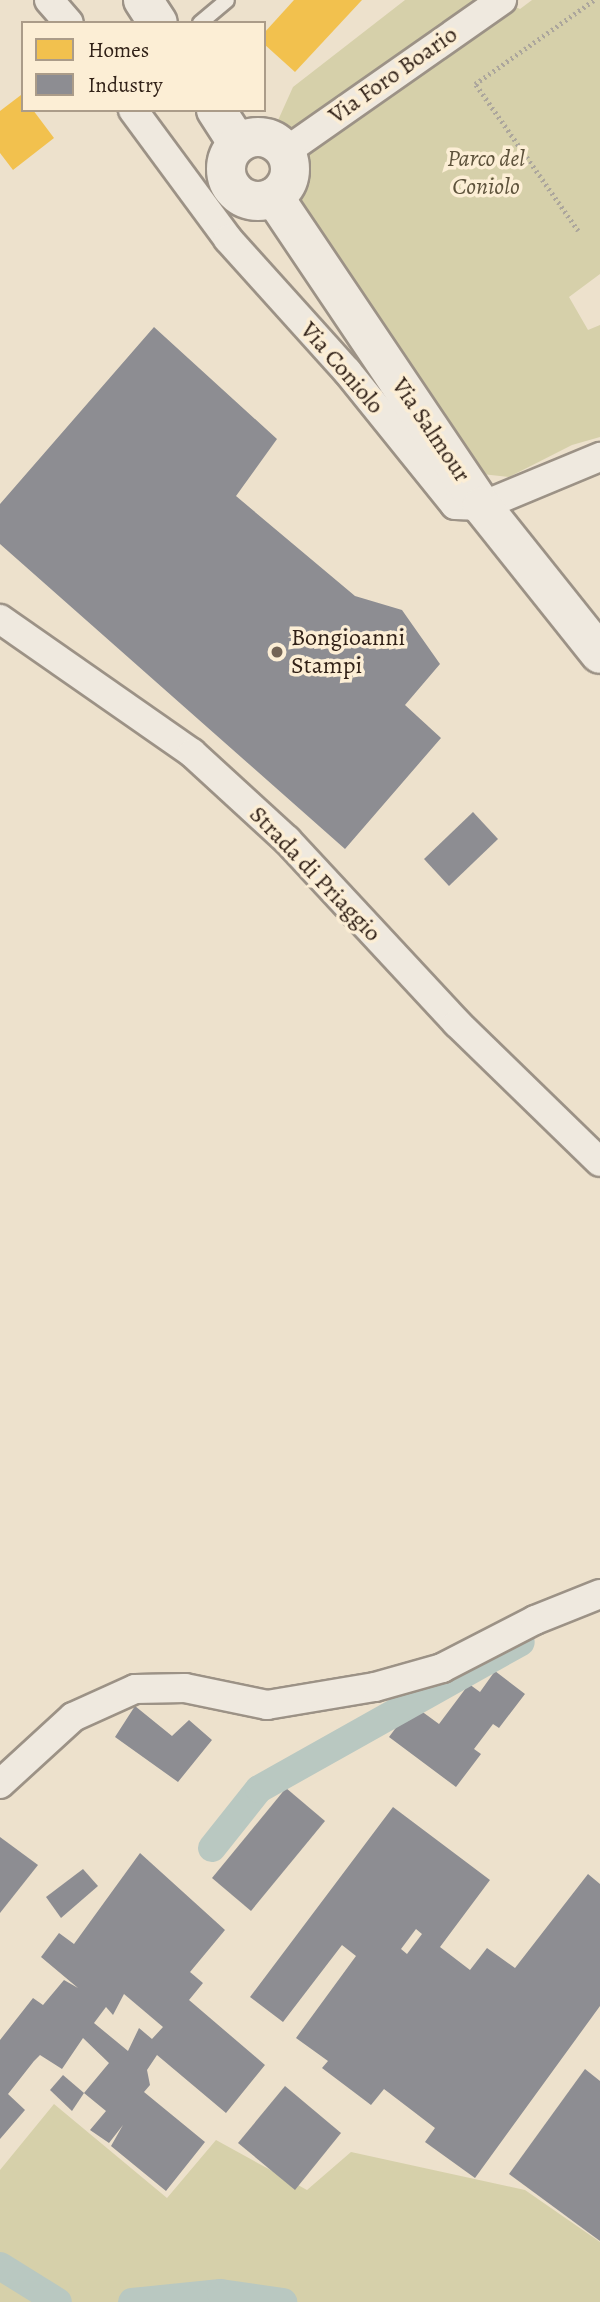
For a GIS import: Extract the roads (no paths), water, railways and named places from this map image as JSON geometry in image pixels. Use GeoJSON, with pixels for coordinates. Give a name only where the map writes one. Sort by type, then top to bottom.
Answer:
{"type":"FeatureCollection","features":[{"type":"Feature","properties":{"kind":"main road"},"geometry":{"type":"LineString","coordinates":[[143,0],[157,21]]}},
{"type":"Feature","properties":{"kind":"main road"},"geometry":{"type":"LineString","coordinates":[[217,112],[238,144]]}},
{"type":"Feature","properties":{"kind":"main road"},"geometry":{"type":"LineString","coordinates":[[263,138],[285,152],[290,172],[274,197],[264,201],[243,198],[228,183],[226,162],[238,144],[263,138]]}},
{"type":"Feature","properties":{"kind":"main road","name":"Via Salmour"},"geometry":{"type":"LineString","coordinates":[[274,197],[482,506],[600,654]]}},
{"type":"Feature","properties":{"kind":"street"},"geometry":{"type":"LineString","coordinates":[[49,0],[67,21]]}},
{"type":"Feature","properties":{"kind":"street","name":"Via Foro Boario"},"geometry":{"type":"LineString","coordinates":[[285,152],[502,0]]}},
{"type":"Feature","properties":{"kind":"street","name":"Via Coniolo"},"geometry":{"type":"LineString","coordinates":[[134,112],[228,239],[347,371],[455,505],[482,506]]}},
{"type":"Feature","properties":{"kind":"street"},"geometry":{"type":"LineString","coordinates":[[482,506],[600,457]]}},
{"type":"Feature","properties":{"kind":"street","name":"Strada di Priaggio"},"geometry":{"type":"LineString","coordinates":[[0,619],[192,753],[287,840],[457,1023],[600,1162]]}},
{"type":"Feature","properties":{"kind":"street"},"geometry":{"type":"LineString","coordinates":[[0,1784],[73,1717],[135,1689],[185,1688],[267,1705],[374,1687],[442,1668],[535,1620],[600,1594]]}},
{"type":"Feature","properties":{"kind":"lane"},"geometry":{"type":"LineString","coordinates":[[202,21],[227,0]]}},
{"type":"Feature","properties":{"kind":"waterway"},"geometry":{"type":"LineString","coordinates":[[212,1848],[259,1789],[521,1642]]}},
{"type":"Feature","properties":{"kind":"waterway"},"geometry":{"type":"LineString","coordinates":[[0,2266],[58,2302]]}},
{"type":"Feature","properties":{"kind":"waterway"},"geometry":{"type":"LineString","coordinates":[[132,2302],[221,2293],[283,2302]]}},
{"type":"Feature","properties":{"kind":"place","name":"Bongioanni Stampi"},"geometry":{"type":"Point","coordinates":[277,652]}},
{"type":"Feature","properties":{"kind":"park label","name":"Parco del Coniolo"},"geometry":{"type":"Point","coordinates":[486,173]}}]}
